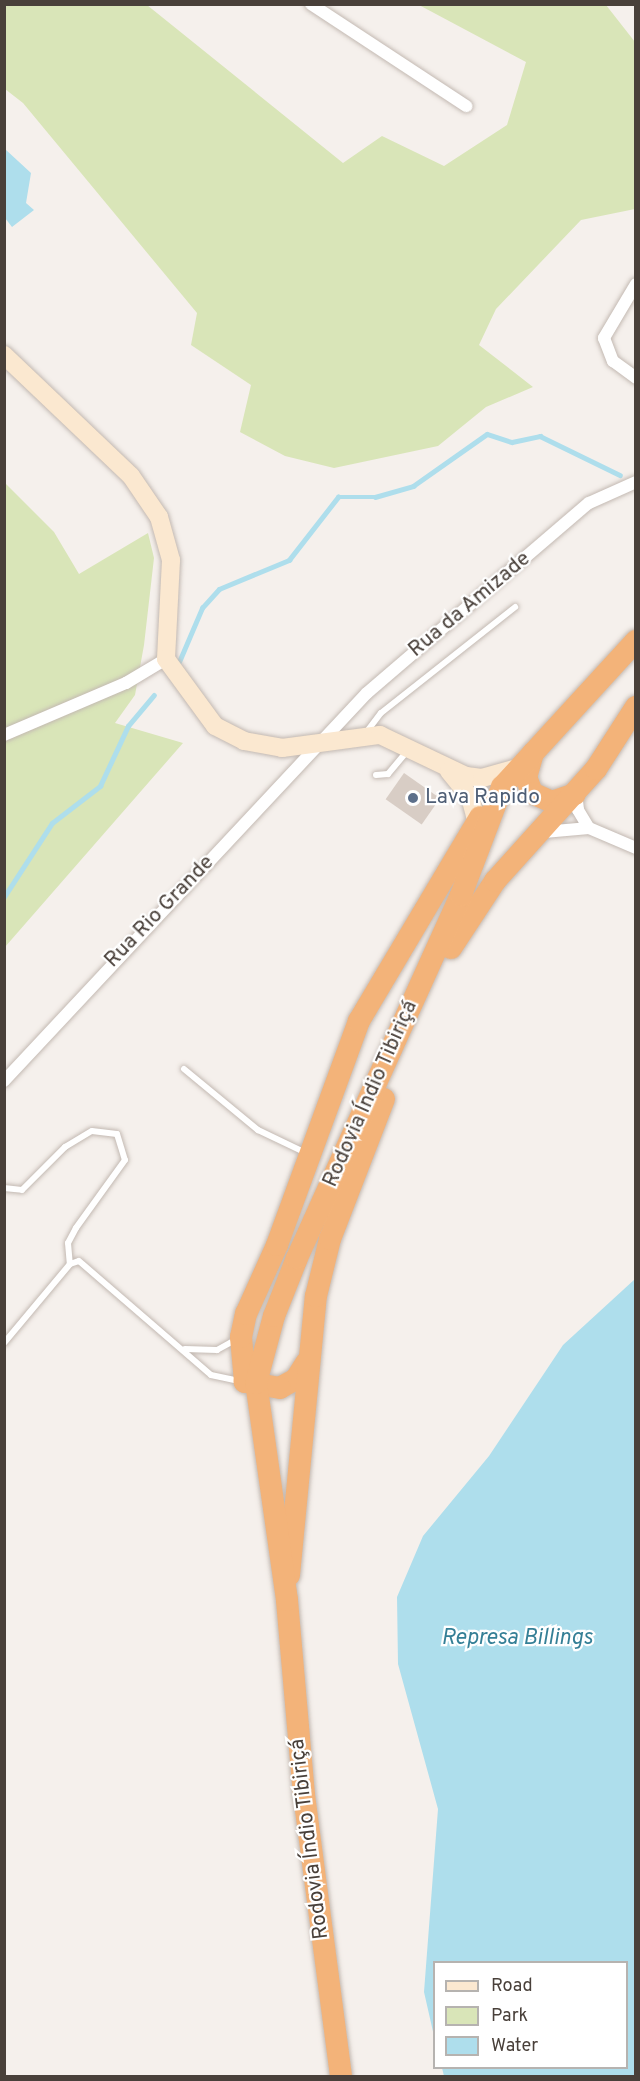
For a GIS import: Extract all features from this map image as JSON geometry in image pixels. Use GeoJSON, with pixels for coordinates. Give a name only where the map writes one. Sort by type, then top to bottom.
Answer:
{"type":"FeatureCollection","features":[{"type":"Feature","properties":{"kind":"highway","name":"Rodovia Índio Tibiriçá"},"geometry":{"type":"LineString","coordinates":[[341,2076],[304,1795],[287,1600],[250,1382],[293,1268],[461,895],[502,787],[636,641]]}},
{"type":"Feature","properties":{"kind":"highway","name":"Rodovia Índio Tibiriçá"},"geometry":{"type":"LineString","coordinates":[[287,1600],[306,1363],[330,1239],[398,1065],[473,910],[576,793],[636,706]]}},
{"type":"Feature","properties":{"kind":"highway"},"geometry":{"type":"LineString","coordinates":[[535,749],[526,777],[532,794],[552,802],[576,793]]}},
{"type":"Feature","properties":{"kind":"highway"},"geometry":{"type":"LineString","coordinates":[[306,1363],[288,1386],[250,1382],[241,1337],[359,1021],[477,823],[502,787]]}},
{"type":"Feature","properties":{"kind":"street"},"geometry":{"type":"LineString","coordinates":[[311,4],[466,106]]}},
{"type":"Feature","properties":{"kind":"street"},"geometry":{"type":"LineString","coordinates":[[636,284],[604,338],[613,361],[636,378]]}},
{"type":"Feature","properties":{"kind":"street"},"geometry":{"type":"LineString","coordinates":[[4,355],[131,476],[159,517],[171,561],[166,659],[195,705],[230,736],[282,748],[316,745],[364,735],[395,739],[447,770],[470,797],[477,823]]}},
{"type":"Feature","properties":{"kind":"street","name":"Rua da Amizade"},"geometry":{"type":"LineString","coordinates":[[316,745],[367,693],[589,503],[636,482]]}},
{"type":"Feature","properties":{"kind":"street"},"geometry":{"type":"LineString","coordinates":[[4,735],[126,683],[166,659]]}},
{"type":"Feature","properties":{"kind":"street","name":"Rua Rio Grande"},"geometry":{"type":"LineString","coordinates":[[4,1081],[316,745]]}},
{"type":"Feature","properties":{"kind":"street"},"geometry":{"type":"LineString","coordinates":[[447,770],[482,778],[517,768]]}},
{"type":"Feature","properties":{"kind":"street"},"geometry":{"type":"LineString","coordinates":[[576,793],[578,810],[590,828]]}},
{"type":"Feature","properties":{"kind":"street"},"geometry":{"type":"LineString","coordinates":[[537,835],[559,827],[590,828],[636,849]]}},
{"type":"Feature","properties":{"kind":"lane"},"geometry":{"type":"LineString","coordinates":[[364,735],[381,713],[515,607]]}},
{"type":"Feature","properties":{"kind":"lane"},"geometry":{"type":"LineString","coordinates":[[376,775],[388,774],[410,747]]}},
{"type":"Feature","properties":{"kind":"lane"},"geometry":{"type":"LineString","coordinates":[[184,1069],[258,1130],[311,1154]]}},
{"type":"Feature","properties":{"kind":"lane"},"geometry":{"type":"LineString","coordinates":[[4,1188],[22,1190],[65,1147],[92,1131],[117,1134],[125,1160],[76,1228],[68,1243],[70,1264],[4,1343]]}},
{"type":"Feature","properties":{"kind":"lane"},"geometry":{"type":"LineString","coordinates":[[70,1264],[85,1264],[217,1378],[250,1382]]}},
{"type":"Feature","properties":{"kind":"lane"},"geometry":{"type":"LineString","coordinates":[[184,1349],[217,1350],[241,1337]]}},
{"type":"Feature","properties":{"kind":"green space"},"geometry":{"type":"Polygon","coordinates":[[[4,5],[147,5],[343,163],[382,136],[444,166],[507,125],[526,62],[419,5],[606,5],[635,42],[635,209],[581,220],[496,309],[479,345],[533,387],[486,407],[438,446],[334,468],[285,456],[240,432],[251,385],[191,345],[197,313],[23,103],[5,89],[4,5]]]}},
{"type":"Feature","properties":{"kind":"green space"},"geometry":{"type":"Polygon","coordinates":[[[5,483],[54,532],[79,574],[148,533],[154,558],[144,645],[135,695],[115,723],[183,743],[5,947],[5,483]]]}},
{"type":"Feature","properties":{"kind":"water"},"geometry":{"type":"Polygon","coordinates":[[[5,149],[31,173],[26,203],[34,210],[12,227],[5,218],[5,149]]]}},
{"type":"Feature","properties":{"kind":"water","name":"Represa Billings"},"geometry":{"type":"Polygon","coordinates":[[[635,1279],[635,2076],[444,2076],[442,2069],[628,2069],[628,1961],[433,1961],[433,2032],[424,1992],[438,1809],[398,1664],[397,1597],[423,1536],[489,1456],[563,1345],[635,1279]]]}},
{"type":"Feature","properties":{"kind":"building","name":"Lava Rapido"},"geometry":{"type":"Polygon","coordinates":[[[404,773],[440,798],[422,824],[386,799],[404,773]]]}},
{"type":"Feature","properties":{"kind":"waterway"},"geometry":{"type":"LineString","coordinates":[[179,662],[202,608],[219,589],[289,560],[338,497],[375,497],[413,486],[487,434],[512,442],[540,436],[620,475]]}},
{"type":"Feature","properties":{"kind":"waterway"},"geometry":{"type":"LineString","coordinates":[[4,897],[52,823],[100,786],[128,726],[154,695]]}},
{"type":"Feature","properties":{"kind":"place","name":"Lava Rapido"},"geometry":{"type":"Point","coordinates":[413,798]}}]}
